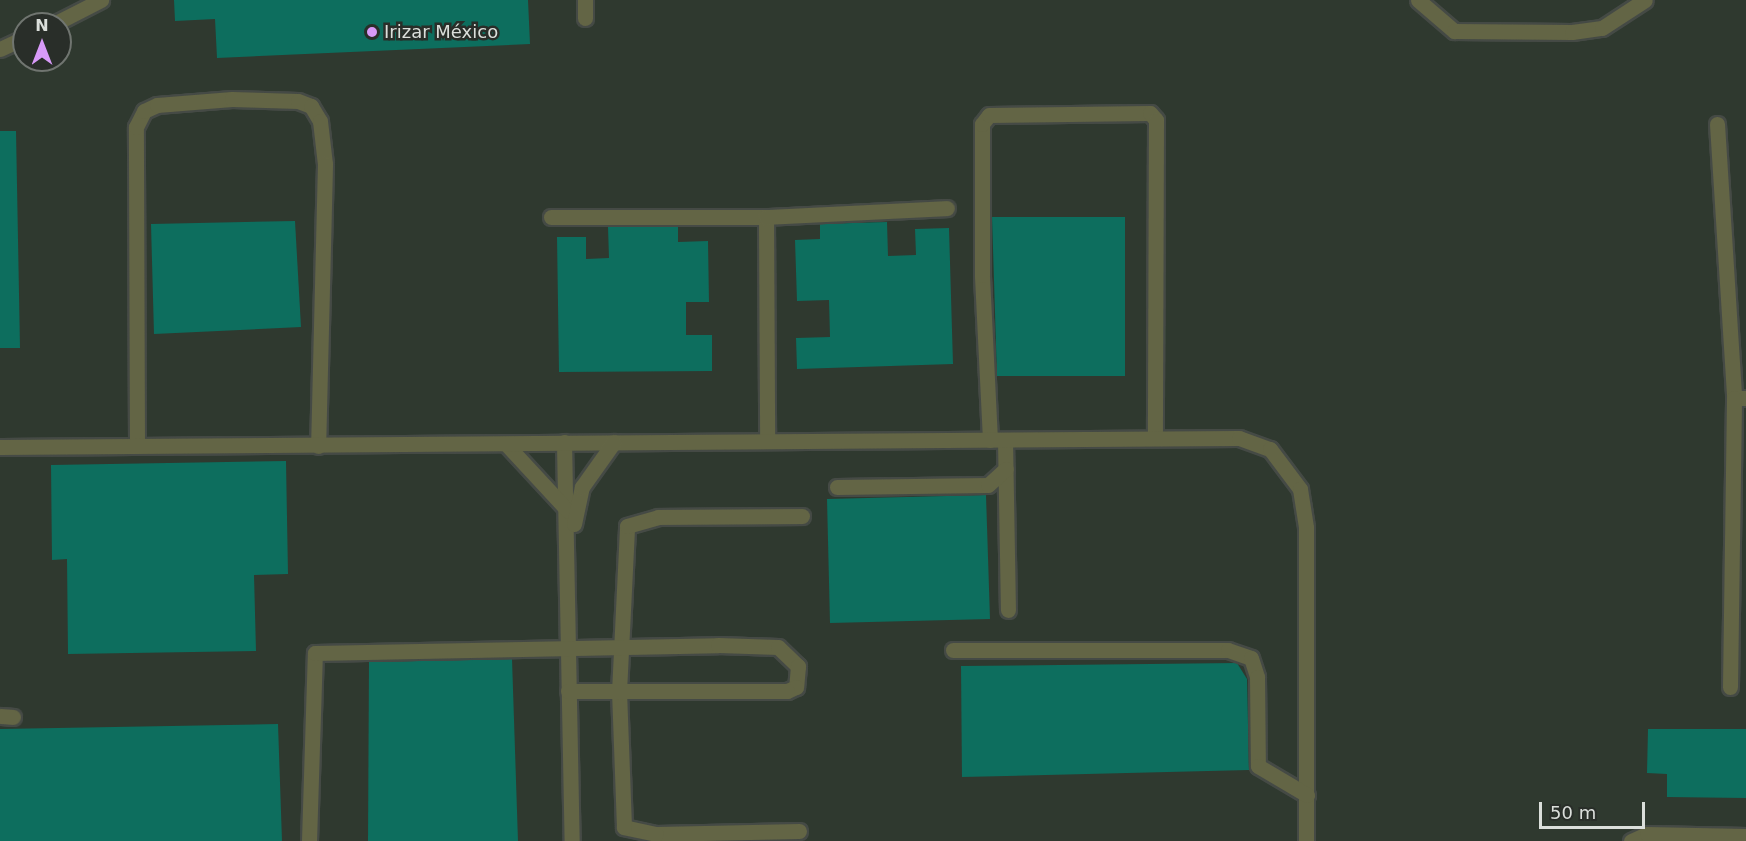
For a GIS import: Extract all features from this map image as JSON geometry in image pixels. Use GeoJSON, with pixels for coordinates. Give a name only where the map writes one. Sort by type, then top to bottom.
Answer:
{"type":"FeatureCollection","features":[{"type":"Feature","properties":{"kind":"street"},"geometry":{"type":"LineString","coordinates":[[72,15],[101,0]]}},
{"type":"Feature","properties":{"kind":"street"},"geometry":{"type":"LineString","coordinates":[[585,0],[585,18]]}},
{"type":"Feature","properties":{"kind":"street"},"geometry":{"type":"LineString","coordinates":[[1419,0],[1454,31],[1572,32],[1602,28],[1646,0]]}},
{"type":"Feature","properties":{"kind":"street"},"geometry":{"type":"LineString","coordinates":[[137,445],[136,127],[144,111],[157,105],[232,99],[298,101],[311,106],[320,121],[325,164],[318,446]]}},
{"type":"Feature","properties":{"kind":"street"},"geometry":{"type":"LineString","coordinates":[[1008,610],[1006,469],[998,440],[982,275],[982,124],[989,115],[1150,114],[1156,120],[1155,437]]}},
{"type":"Feature","properties":{"kind":"street"},"geometry":{"type":"LineString","coordinates":[[1717,124],[1740,398],[1730,687]]}},
{"type":"Feature","properties":{"kind":"street"},"geometry":{"type":"LineString","coordinates":[[551,217],[766,217],[947,208]]}},
{"type":"Feature","properties":{"kind":"street"},"geometry":{"type":"LineString","coordinates":[[766,217],[766,441]]}},
{"type":"Feature","properties":{"kind":"street"},"geometry":{"type":"LineString","coordinates":[[0,447],[1239,438],[1270,449],[1300,489],[1306,528],[1306,841]]}},
{"type":"Feature","properties":{"kind":"street"},"geometry":{"type":"LineString","coordinates":[[564,442],[569,544],[568,691],[572,841]]}},
{"type":"Feature","properties":{"kind":"street"},"geometry":{"type":"LineString","coordinates":[[569,544],[582,487],[614,442]]}},
{"type":"Feature","properties":{"kind":"street"},"geometry":{"type":"LineString","coordinates":[[506,444],[568,511]]}},
{"type":"Feature","properties":{"kind":"street"},"geometry":{"type":"LineString","coordinates":[[837,487],[988,485],[1006,469]]}},
{"type":"Feature","properties":{"kind":"street"},"geometry":{"type":"LineString","coordinates":[[799,831],[623,834],[619,692],[627,526],[658,517],[802,516]]}},
{"type":"Feature","properties":{"kind":"street"},"geometry":{"type":"LineString","coordinates":[[309,841],[315,653],[570,645],[778,647],[795,658],[799,676],[796,687],[787,691],[568,691]]}},
{"type":"Feature","properties":{"kind":"street"},"geometry":{"type":"LineString","coordinates":[[952,650],[1228,650],[1251,658],[1257,676],[1258,766],[1307,795]]}},
{"type":"Feature","properties":{"kind":"street"},"geometry":{"type":"LineString","coordinates":[[1631,841],[1647,834],[1746,836]]}},
{"type":"Feature","properties":{"kind":"shaded area"},"geometry":{"type":"Polygon","coordinates":[[[0,0],[1746,0],[1746,841],[0,841],[0,0]]]}},
{"type":"Feature","properties":{"kind":"building","name":"Irizar México"},"geometry":{"type":"Polygon","coordinates":[[[174,0],[528,0],[530,44],[217,58],[215,19],[175,21],[174,0]]]}},
{"type":"Feature","properties":{"kind":"building"},"geometry":{"type":"Polygon","coordinates":[[[0,131],[16,131],[20,348],[0,348],[0,131]]]}},
{"type":"Feature","properties":{"kind":"building"},"geometry":{"type":"Polygon","coordinates":[[[992,217],[1125,217],[1125,376],[997,376],[992,217]]]}},
{"type":"Feature","properties":{"kind":"building"},"geometry":{"type":"Polygon","coordinates":[[[295,221],[301,327],[154,334],[151,224],[295,221]]]}},
{"type":"Feature","properties":{"kind":"building"},"geometry":{"type":"Polygon","coordinates":[[[887,222],[888,256],[916,255],[915,229],[949,228],[953,364],[797,369],[796,338],[830,337],[829,300],[797,301],[795,240],[820,239],[820,224],[887,222]]]}},
{"type":"Feature","properties":{"kind":"building"},"geometry":{"type":"Polygon","coordinates":[[[608,227],[678,227],[678,242],[708,241],[709,302],[686,302],[686,335],[712,335],[712,371],[559,372],[557,237],[586,237],[586,259],[609,258],[608,227]]]}},
{"type":"Feature","properties":{"kind":"building"},"geometry":{"type":"Polygon","coordinates":[[[286,461],[288,574],[254,575],[256,651],[68,654],[67,559],[52,560],[51,465],[286,461]]]}},
{"type":"Feature","properties":{"kind":"building"},"geometry":{"type":"Polygon","coordinates":[[[986,495],[990,619],[830,623],[827,499],[986,495]]]}},
{"type":"Feature","properties":{"kind":"building"},"geometry":{"type":"Polygon","coordinates":[[[512,659],[518,841],[368,841],[369,662],[512,659]]]}},
{"type":"Feature","properties":{"kind":"building"},"geometry":{"type":"Polygon","coordinates":[[[1237,663],[1247,679],[1249,770],[962,777],[961,666],[1237,663]]]}},
{"type":"Feature","properties":{"kind":"building"},"geometry":{"type":"Polygon","coordinates":[[[278,724],[282,841],[0,841],[0,729],[278,724]]]}},
{"type":"Feature","properties":{"kind":"building"},"geometry":{"type":"Polygon","coordinates":[[[1648,729],[1746,729],[1746,798],[1667,797],[1667,774],[1647,773],[1648,729]]]}},
{"type":"Feature","properties":{"kind":"place","name":"Irizar México"},"geometry":{"type":"Point","coordinates":[372,32]}}]}
